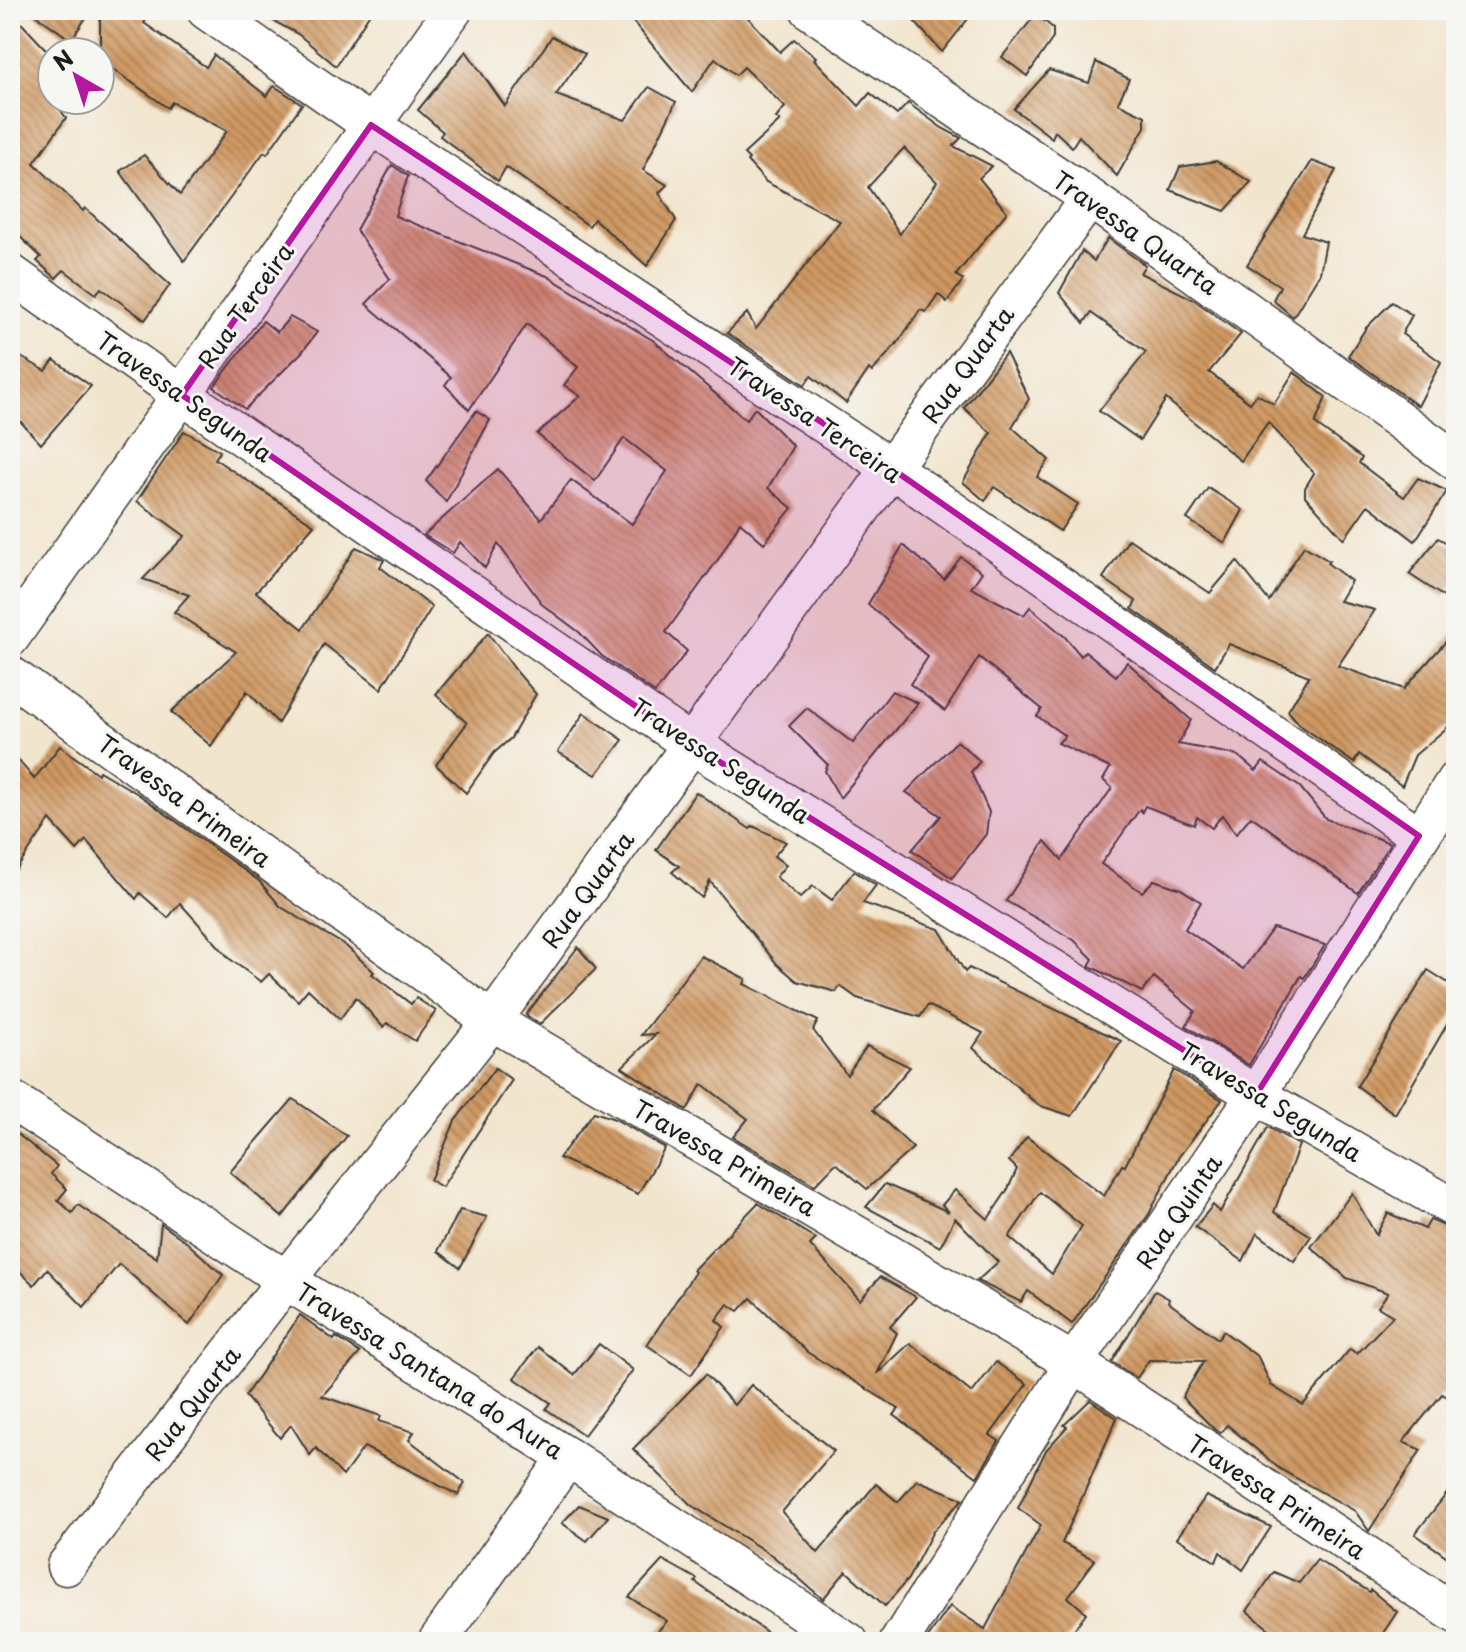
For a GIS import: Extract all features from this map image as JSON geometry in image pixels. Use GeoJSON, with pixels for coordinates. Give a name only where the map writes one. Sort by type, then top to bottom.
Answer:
{"type":"FeatureCollection","features":[{"type":"Feature","properties":{"kind":"street","name":"Travessa Terceira"},"geometry":{"type":"LineString","coordinates":[[206,10],[371,125],[891,468],[1419,836]]}},
{"type":"Feature","properties":{"kind":"street","name":"Rua Terceira"},"geometry":{"type":"LineString","coordinates":[[10,638],[453,10]]}},
{"type":"Feature","properties":{"kind":"street","name":"Travessa Quarta"},"geometry":{"type":"LineString","coordinates":[[810,10],[1090,198],[1456,461]]}},
{"type":"Feature","properties":{"kind":"street","name":"Rua Quarta"},"geometry":{"type":"LineString","coordinates":[[66,1566],[286,1280],[492,1021],[1090,198]]}},
{"type":"Feature","properties":{"kind":"street","name":"Travessa Segunda"},"geometry":{"type":"LineString","coordinates":[[10,273],[182,395],[691,744],[1256,1095],[1456,1209]]}},
{"type":"Feature","properties":{"kind":"street","name":"Travessa Primeira"},"geometry":{"type":"LineString","coordinates":[[10,675],[492,1021],[1074,1363],[1456,1614]]}},
{"type":"Feature","properties":{"kind":"street","name":"Rua Quinta"},"geometry":{"type":"LineString","coordinates":[[899,1642],[1074,1363],[1256,1095],[1456,780]]}},
{"type":"Feature","properties":{"kind":"street","name":"Travessa Santana do Aura"},"geometry":{"type":"LineString","coordinates":[[10,1099],[286,1280],[568,1457],[830,1636]]}},
{"type":"Feature","properties":{"kind":"street"},"geometry":{"type":"LineString","coordinates":[[437,1642],[568,1457]]}},
{"type":"Feature","properties":{"kind":"highlighted area"},"geometry":{"type":"Polygon","coordinates":[[[371,125],[891,468],[1419,836],[1256,1095],[691,744],[182,395],[371,125]]]}},
{"type":"Feature","properties":{"kind":"building"},"geometry":{"type":"Polygon","coordinates":[[[29,10],[91,10],[74,36],[65,36],[29,10]]]}},
{"type":"Feature","properties":{"kind":"building"},"geometry":{"type":"Polygon","coordinates":[[[100,10],[153,10],[144,23],[206,67],[214,55],[267,96],[274,86],[302,104],[184,261],[120,171],[144,155],[180,195],[227,131],[172,102],[168,108],[116,71],[116,36],[100,36],[100,10]]]}},
{"type":"Feature","properties":{"kind":"building"},"geometry":{"type":"Polygon","coordinates":[[[253,10],[372,10],[336,66],[298,34],[253,10]]]}},
{"type":"Feature","properties":{"kind":"building"},"geometry":{"type":"Polygon","coordinates":[[[623,10],[741,10],[780,52],[794,39],[816,57],[814,59],[859,106],[870,93],[897,115],[908,103],[961,138],[953,146],[992,166],[979,178],[1007,212],[956,275],[963,280],[947,302],[938,294],[926,312],[920,310],[899,341],[872,372],[869,369],[846,403],[811,376],[805,385],[727,333],[747,313],[756,329],[840,221],[766,182],[747,161],[749,159],[744,154],[780,121],[776,118],[785,107],[744,67],[736,75],[715,58],[692,92],[623,10]],[[904,148],[868,187],[900,234],[937,182],[904,148]]]}},
{"type":"Feature","properties":{"kind":"building"},"geometry":{"type":"Polygon","coordinates":[[[904,10],[975,10],[942,52],[904,10]]]}},
{"type":"Feature","properties":{"kind":"building"},"geometry":{"type":"Polygon","coordinates":[[[10,11],[36,39],[36,116],[66,118],[34,163],[83,211],[85,208],[170,285],[145,320],[101,288],[96,294],[64,270],[56,278],[37,261],[41,257],[10,227],[10,11]]]}},
{"type":"Feature","properties":{"kind":"building"},"geometry":{"type":"Polygon","coordinates":[[[1036,14],[1053,28],[1053,38],[1027,76],[1002,57],[1036,14]]]}},
{"type":"Feature","properties":{"kind":"building"},"geometry":{"type":"Polygon","coordinates":[[[552,36],[585,54],[556,95],[625,120],[649,87],[676,102],[643,170],[667,185],[659,193],[676,220],[647,266],[594,219],[589,226],[506,167],[498,181],[440,136],[443,132],[418,110],[466,51],[505,106],[552,36]]]}},
{"type":"Feature","properties":{"kind":"building"},"geometry":{"type":"Polygon","coordinates":[[[1096,62],[1129,79],[1118,103],[1145,116],[1145,127],[1117,176],[1079,136],[1072,147],[1055,131],[1052,138],[1014,109],[1049,70],[1089,83],[1096,62]]]}},
{"type":"Feature","properties":{"kind":"building"},"geometry":{"type":"Polygon","coordinates":[[[1216,161],[1251,182],[1225,211],[1170,190],[1180,167],[1216,161]]]}},
{"type":"Feature","properties":{"kind":"building"},"geometry":{"type":"Polygon","coordinates":[[[1312,161],[1336,170],[1302,234],[1326,242],[1320,273],[1293,317],[1273,300],[1280,286],[1247,265],[1312,161]]]}},
{"type":"Feature","properties":{"kind":"building"},"geometry":{"type":"Polygon","coordinates":[[[392,165],[408,176],[395,216],[547,276],[654,341],[746,420],[755,408],[793,446],[768,488],[792,508],[764,543],[740,522],[719,558],[666,632],[687,651],[655,693],[602,656],[579,632],[543,605],[498,544],[485,568],[460,542],[453,553],[424,535],[498,469],[541,519],[571,480],[632,524],[667,471],[624,438],[595,481],[537,434],[580,396],[564,385],[578,367],[527,324],[469,410],[445,385],[451,377],[366,304],[390,279],[356,230],[392,165]]]}},
{"type":"Feature","properties":{"kind":"building"},"geometry":{"type":"Polygon","coordinates":[[[1108,238],[1145,265],[1140,273],[1193,299],[1241,334],[1209,372],[1250,403],[1257,394],[1274,404],[1294,372],[1326,397],[1315,424],[1362,458],[1359,463],[1404,497],[1418,478],[1447,491],[1415,541],[1368,505],[1344,539],[1305,496],[1305,488],[1314,473],[1268,422],[1241,461],[1166,399],[1140,440],[1099,411],[1146,352],[1091,313],[1084,323],[1059,293],[1082,251],[1094,261],[1108,238]]]}},
{"type":"Feature","properties":{"kind":"building"},"geometry":{"type":"Polygon","coordinates":[[[1392,302],[1412,315],[1402,334],[1441,362],[1418,406],[1348,356],[1366,328],[1392,302]]]}},
{"type":"Feature","properties":{"kind":"building"},"geometry":{"type":"Polygon","coordinates":[[[290,317],[317,332],[302,352],[245,409],[214,387],[263,321],[277,332],[290,317]]]}},
{"type":"Feature","properties":{"kind":"building"},"geometry":{"type":"Polygon","coordinates":[[[10,351],[46,371],[54,360],[91,386],[41,444],[10,410],[10,351]]]}},
{"type":"Feature","properties":{"kind":"building"},"geometry":{"type":"Polygon","coordinates":[[[1006,353],[1029,399],[1012,427],[1049,460],[1037,477],[1078,504],[1060,531],[994,487],[985,501],[963,482],[991,433],[964,408],[1006,353]]]}},
{"type":"Feature","properties":{"kind":"building"},"geometry":{"type":"Polygon","coordinates":[[[476,411],[490,420],[446,502],[426,481],[476,411]]]}},
{"type":"Feature","properties":{"kind":"building"},"geometry":{"type":"Polygon","coordinates":[[[184,431],[220,451],[215,459],[314,525],[256,592],[303,629],[356,547],[384,560],[380,567],[432,607],[381,689],[324,644],[278,723],[247,691],[211,746],[171,712],[236,652],[174,612],[189,595],[143,579],[185,536],[137,501],[184,431]]]}},
{"type":"Feature","properties":{"kind":"building"},"geometry":{"type":"Polygon","coordinates":[[[1208,488],[1243,510],[1225,543],[1187,519],[1208,488]]]}},
{"type":"Feature","properties":{"kind":"building"},"geometry":{"type":"Polygon","coordinates":[[[1438,538],[1456,548],[1456,580],[1444,597],[1409,574],[1438,538]]]}},
{"type":"Feature","properties":{"kind":"building"},"geometry":{"type":"Polygon","coordinates":[[[1129,539],[1210,593],[1237,561],[1269,601],[1304,546],[1329,561],[1327,563],[1351,581],[1339,601],[1375,610],[1338,666],[1404,689],[1456,630],[1456,720],[1415,755],[1402,786],[1359,754],[1354,763],[1301,726],[1288,711],[1309,676],[1229,644],[1215,667],[1132,609],[1136,601],[1103,578],[1129,539]]]}},
{"type":"Feature","properties":{"kind":"building"},"geometry":{"type":"Polygon","coordinates":[[[903,545],[944,579],[961,557],[982,572],[971,588],[1024,615],[1030,607],[1065,637],[1081,656],[1085,651],[1116,676],[1127,662],[1191,720],[1178,744],[1237,755],[1256,771],[1263,762],[1300,787],[1326,819],[1390,843],[1358,893],[1251,816],[1236,834],[1222,815],[1212,828],[1197,817],[1194,825],[1145,806],[1101,864],[1142,892],[1154,880],[1181,889],[1201,902],[1185,929],[1243,969],[1273,928],[1325,945],[1304,978],[1301,976],[1249,1065],[1186,1026],[1195,1011],[1154,977],[1142,992],[1089,966],[1093,959],[1074,940],[1006,901],[1045,841],[1062,860],[1112,788],[1103,780],[1110,768],[1058,743],[1065,736],[1037,716],[1042,709],[979,657],[945,711],[910,684],[928,657],[868,604],[903,545]]]}},
{"type":"Feature","properties":{"kind":"building"},"geometry":{"type":"Polygon","coordinates":[[[488,633],[536,694],[511,738],[494,753],[466,793],[436,765],[467,723],[436,694],[488,633]]]}},
{"type":"Feature","properties":{"kind":"building"},"geometry":{"type":"Polygon","coordinates":[[[892,691],[918,703],[840,798],[825,771],[828,765],[789,726],[807,708],[853,743],[892,691]]]}},
{"type":"Feature","properties":{"kind":"building"},"geometry":{"type":"Polygon","coordinates":[[[584,713],[623,740],[596,775],[558,752],[584,713]]]}},
{"type":"Feature","properties":{"kind":"building"},"geometry":{"type":"Polygon","coordinates":[[[957,741],[980,761],[971,772],[989,812],[986,834],[952,878],[912,850],[941,816],[906,792],[957,741]]]}},
{"type":"Feature","properties":{"kind":"building"},"geometry":{"type":"Polygon","coordinates":[[[60,746],[98,774],[99,771],[138,794],[259,881],[281,907],[346,946],[374,972],[372,974],[411,1004],[416,998],[436,1011],[415,1041],[387,1023],[383,1027],[356,997],[340,1019],[308,989],[298,1001],[269,974],[261,982],[230,959],[180,903],[168,918],[140,893],[136,899],[86,840],[77,850],[50,820],[10,879],[10,750],[34,779],[60,746]]]}},
{"type":"Feature","properties":{"kind":"building"},"geometry":{"type":"Polygon","coordinates":[[[696,792],[750,829],[753,826],[786,842],[774,856],[786,865],[776,877],[800,898],[813,886],[832,900],[854,871],[876,885],[863,903],[939,929],[965,972],[969,968],[1121,1041],[1072,1116],[1038,1105],[973,1048],[983,1033],[928,1005],[920,1017],[857,998],[840,986],[836,992],[797,981],[777,964],[710,881],[702,898],[672,872],[679,866],[656,850],[696,792]]]}},
{"type":"Feature","properties":{"kind":"building"},"geometry":{"type":"Polygon","coordinates":[[[578,947],[596,969],[540,1024],[528,1017],[526,1015],[578,947]]]}},
{"type":"Feature","properties":{"kind":"building"},"geometry":{"type":"Polygon","coordinates":[[[701,956],[746,979],[744,984],[818,1021],[813,1030],[847,1075],[867,1046],[910,1067],[873,1110],[913,1148],[867,1189],[836,1163],[815,1185],[733,1137],[748,1119],[702,1084],[687,1110],[622,1067],[656,1034],[641,1035],[701,956]]]}},
{"type":"Feature","properties":{"kind":"building"},"geometry":{"type":"Polygon","coordinates":[[[1428,970],[1456,988],[1456,1009],[1395,1114],[1357,1086],[1428,970]]]}},
{"type":"Feature","properties":{"kind":"building"},"geometry":{"type":"Polygon","coordinates":[[[495,1068],[512,1080],[442,1187],[430,1180],[455,1121],[495,1068]]]}},
{"type":"Feature","properties":{"kind":"building"},"geometry":{"type":"Polygon","coordinates":[[[1174,1070],[1222,1100],[1178,1158],[1149,1214],[1072,1324],[1028,1291],[1021,1302],[977,1281],[998,1262],[955,1218],[940,1247],[866,1207],[885,1184],[949,1212],[942,1205],[955,1190],[988,1219],[1017,1169],[1009,1161],[1027,1137],[1104,1196],[1122,1165],[1125,1166],[1174,1070]],[[1040,1192],[1009,1237],[1052,1274],[1082,1226],[1040,1192]]]}},
{"type":"Feature","properties":{"kind":"building"},"geometry":{"type":"Polygon","coordinates":[[[293,1099],[347,1136],[282,1217],[230,1172],[293,1099]]]}},
{"type":"Feature","properties":{"kind":"building"},"geometry":{"type":"Polygon","coordinates":[[[594,1112],[615,1119],[665,1148],[638,1194],[559,1158],[594,1112]]]}},
{"type":"Feature","properties":{"kind":"building"},"geometry":{"type":"Polygon","coordinates":[[[1268,1127],[1299,1145],[1274,1212],[1311,1236],[1294,1261],[1257,1233],[1243,1261],[1195,1227],[1213,1205],[1220,1212],[1268,1127]]]}},
{"type":"Feature","properties":{"kind":"building"},"geometry":{"type":"Polygon","coordinates":[[[10,1128],[57,1166],[51,1174],[67,1189],[58,1200],[72,1213],[78,1205],[157,1258],[161,1224],[223,1275],[189,1325],[119,1264],[84,1307],[47,1269],[34,1285],[10,1262],[10,1128]]]}},
{"type":"Feature","properties":{"kind":"building"},"geometry":{"type":"Polygon","coordinates":[[[1352,1193],[1376,1235],[1388,1213],[1425,1229],[1430,1220],[1456,1231],[1456,1401],[1442,1394],[1403,1442],[1421,1450],[1369,1531],[1355,1511],[1280,1469],[1227,1425],[1220,1433],[1182,1397],[1204,1361],[1149,1360],[1137,1378],[1112,1362],[1155,1291],[1218,1339],[1223,1331],[1258,1357],[1271,1385],[1303,1405],[1350,1349],[1357,1354],[1393,1316],[1378,1307],[1388,1293],[1347,1278],[1311,1247],[1352,1193]]]}},
{"type":"Feature","properties":{"kind":"building"},"geometry":{"type":"Polygon","coordinates":[[[758,1203],[816,1239],[810,1245],[860,1300],[880,1277],[916,1297],[890,1327],[897,1333],[877,1374],[910,1343],[972,1393],[996,1362],[1027,1384],[990,1435],[999,1441],[977,1477],[894,1415],[899,1409],[807,1352],[751,1298],[739,1311],[728,1304],[716,1320],[724,1327],[691,1375],[647,1345],[695,1272],[693,1270],[758,1203]]]}},
{"type":"Feature","properties":{"kind":"building"},"geometry":{"type":"Polygon","coordinates":[[[460,1210],[487,1217],[460,1268],[438,1251],[460,1210]]]}},
{"type":"Feature","properties":{"kind":"building"},"geometry":{"type":"Polygon","coordinates":[[[300,1315],[334,1340],[336,1337],[360,1353],[322,1396],[381,1416],[379,1421],[414,1432],[409,1440],[465,1483],[458,1495],[364,1447],[343,1476],[316,1448],[310,1455],[291,1425],[280,1438],[245,1396],[300,1315]]]}},
{"type":"Feature","properties":{"kind":"building"},"geometry":{"type":"Polygon","coordinates":[[[599,1344],[633,1370],[584,1435],[546,1409],[551,1403],[514,1378],[538,1347],[574,1375],[599,1344]]]}},
{"type":"Feature","properties":{"kind":"building"},"geometry":{"type":"Polygon","coordinates":[[[706,1374],[734,1405],[751,1385],[834,1451],[782,1512],[818,1553],[876,1484],[898,1502],[917,1480],[963,1499],[933,1531],[908,1579],[885,1606],[846,1571],[823,1599],[773,1556],[691,1505],[633,1449],[706,1374]]]}},
{"type":"Feature","properties":{"kind":"building"},"geometry":{"type":"Polygon","coordinates":[[[1090,1400],[1117,1418],[1062,1543],[1095,1560],[1068,1597],[1086,1613],[1065,1642],[925,1642],[950,1606],[985,1629],[1041,1525],[1018,1508],[1046,1450],[1067,1427],[1064,1425],[1090,1400]]]}},
{"type":"Feature","properties":{"kind":"building"},"geometry":{"type":"Polygon","coordinates":[[[1456,1482],[1456,1563],[1415,1534],[1456,1482]]]}},
{"type":"Feature","properties":{"kind":"building"},"geometry":{"type":"Polygon","coordinates":[[[1206,1496],[1271,1527],[1243,1570],[1220,1552],[1216,1562],[1177,1538],[1206,1496]]]}},
{"type":"Feature","properties":{"kind":"building"},"geometry":{"type":"Polygon","coordinates":[[[579,1505],[608,1517],[587,1541],[562,1523],[579,1505]]]}},
{"type":"Feature","properties":{"kind":"building"},"geometry":{"type":"Polygon","coordinates":[[[663,1560],[697,1579],[695,1582],[781,1642],[648,1642],[667,1621],[629,1597],[663,1560]]]}},
{"type":"Feature","properties":{"kind":"building"},"geometry":{"type":"Polygon","coordinates":[[[1317,1560],[1371,1590],[1397,1612],[1377,1642],[1285,1642],[1247,1611],[1274,1572],[1299,1583],[1317,1560]]]}}]}
